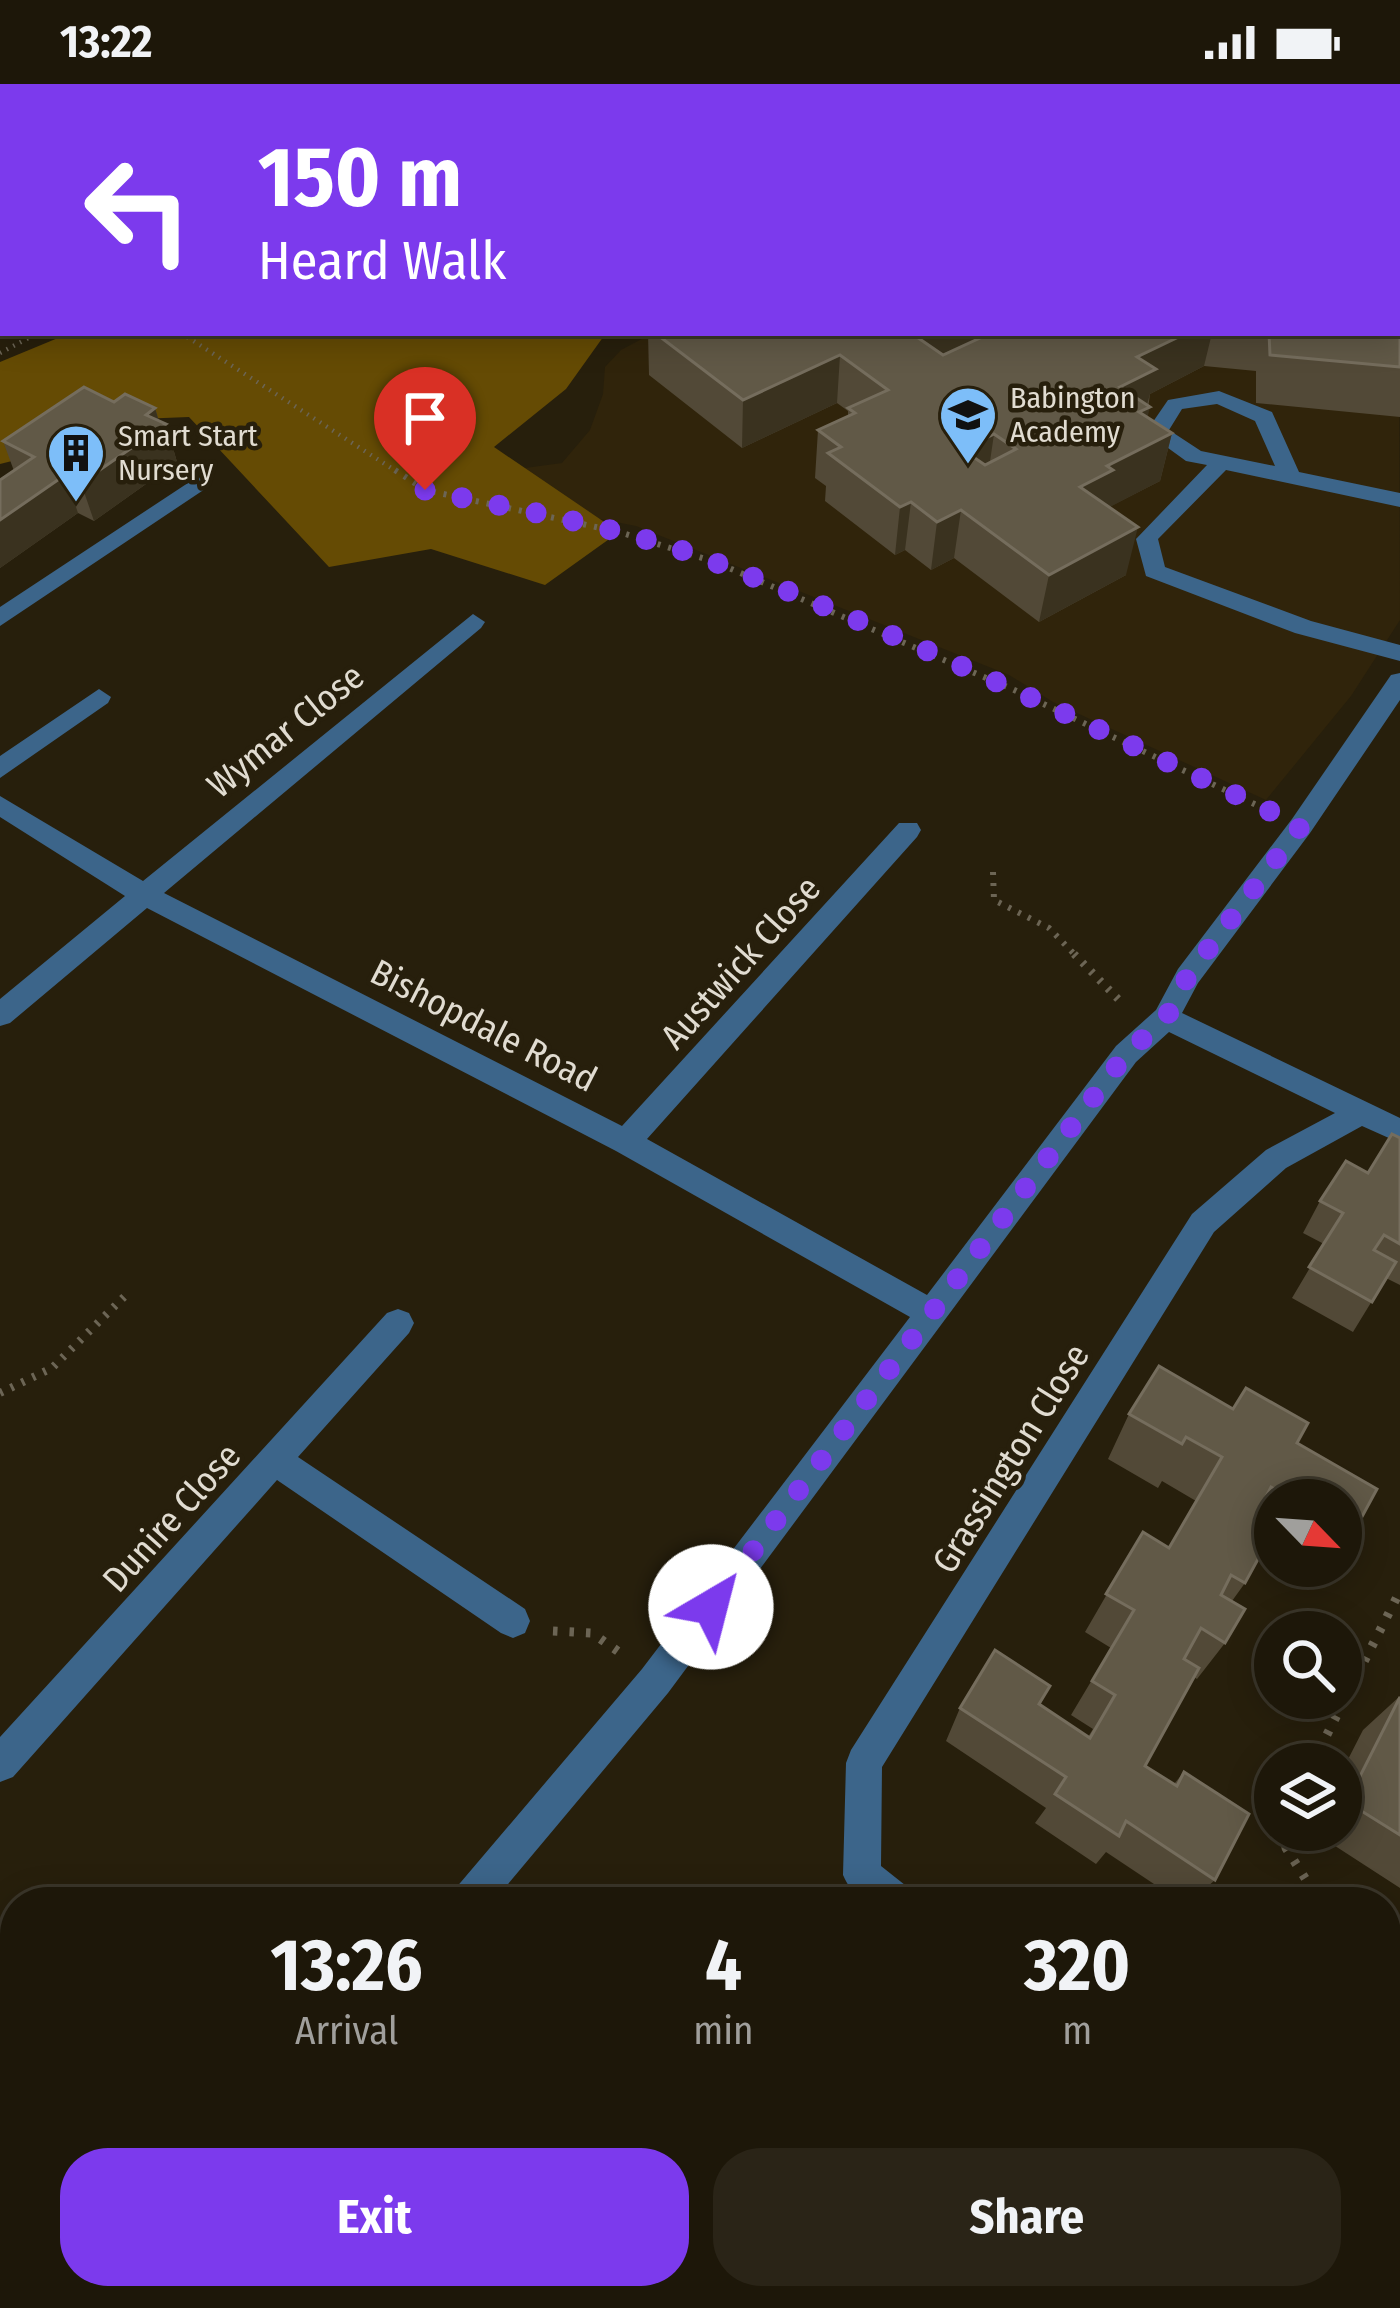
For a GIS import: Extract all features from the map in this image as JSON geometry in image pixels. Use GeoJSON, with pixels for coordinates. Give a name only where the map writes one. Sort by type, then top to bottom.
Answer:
{"type":"FeatureCollection","features":[{"type":"Feature","properties":{"kind":"street"},"geometry":{"type":"LineString","coordinates":[[1290,477],[1264,417],[1220,397],[1174,404],[1157,432],[1194,456],[1290,477],[1400,500]]}},
{"type":"Feature","properties":{"kind":"street"},"geometry":{"type":"LineString","coordinates":[[1221,462],[1203,488],[1162,514],[1147,539],[1154,571],[1303,627],[1400,653]]}},
{"type":"Feature","properties":{"kind":"street"},"geometry":{"type":"LineString","coordinates":[[0,618],[197,484]]}},
{"type":"Feature","properties":{"kind":"street","name":"Wymar Close"},"geometry":{"type":"LineString","coordinates":[[0,1015],[472,622]]}},
{"type":"Feature","properties":{"kind":"street"},"geometry":{"type":"LineString","coordinates":[[481,1887],[655,1681],[1126,1054],[1159,1025],[1188,976],[1301,826],[1400,681]]}},
{"type":"Feature","properties":{"kind":"street"},"geometry":{"type":"LineString","coordinates":[[0,769],[99,697]]}},
{"type":"Feature","properties":{"kind":"street","name":"Bishopdale Road"},"geometry":{"type":"LineString","coordinates":[[0,806],[142,894],[626,1142],[933,1313]]}},
{"type":"Feature","properties":{"kind":"street","name":"Austwick Close"},"geometry":{"type":"LineString","coordinates":[[626,1142],[908,830]]}},
{"type":"Feature","properties":{"kind":"street"},"geometry":{"type":"LineString","coordinates":[[1159,1025],[1400,1131]]}},
{"type":"Feature","properties":{"kind":"street","name":"Grassington Close"},"geometry":{"type":"LineString","coordinates":[[878,1887],[862,1875],[865,1763],[1203,1223],[1276,1159],[1359,1114]]}},
{"type":"Feature","properties":{"kind":"street","name":"Dunire Close"},"geometry":{"type":"LineString","coordinates":[[0,1763],[398,1323]]}},
{"type":"Feature","properties":{"kind":"street"},"geometry":{"type":"LineString","coordinates":[[275,1460],[513,1621]]}},
{"type":"Feature","properties":{"kind":"path"},"geometry":{"type":"LineString","coordinates":[[0,352],[33,336]]}},
{"type":"Feature","properties":{"kind":"path"},"geometry":{"type":"LineString","coordinates":[[187,336],[425,490],[619,532],[716,562],[1012,689],[1301,826]]}},
{"type":"Feature","properties":{"kind":"path"},"geometry":{"type":"LineString","coordinates":[[993,872],[994,900],[1049,928],[1159,1025]]}},
{"type":"Feature","properties":{"kind":"path"},"geometry":{"type":"LineString","coordinates":[[0,1394],[52,1368],[128,1293]]}},
{"type":"Feature","properties":{"kind":"path"},"geometry":{"type":"LineString","coordinates":[[1323,1743],[1400,1591]]}},
{"type":"Feature","properties":{"kind":"path"},"geometry":{"type":"LineString","coordinates":[[513,1621],[535,1633],[566,1629],[592,1633],[655,1681]]}},
{"type":"Feature","properties":{"kind":"path"},"geometry":{"type":"LineString","coordinates":[[1288,1851],[1311,1887]]}},
{"type":"Feature","properties":{"kind":"shaded area"},"geometry":{"type":"Polygon","coordinates":[[[63,336],[604,336],[566,389],[494,447],[619,532],[545,585],[431,549],[329,567],[189,417],[114,420],[44,453],[0,464],[0,362],[63,336]]]}},
{"type":"Feature","properties":{"kind":"shaded area","name":"Babington Academy"},"geometry":{"type":"Polygon","coordinates":[[[647,336],[1399,336],[1400,620],[1351,696],[1266,800],[1053,702],[1009,675],[636,526],[478,495],[510,470],[562,463],[590,430],[603,394],[605,367],[621,350],[647,336]]]}},
{"type":"Feature","properties":{"kind":"building"},"geometry":{"type":"Polygon","coordinates":[[[659,336],[915,336],[943,355],[984,336],[1181,336],[1137,357],[1156,369],[1120,387],[1150,407],[1139,412],[1172,433],[1107,466],[1113,470],[1080,487],[1138,527],[1049,575],[961,510],[937,522],[911,502],[900,507],[828,453],[841,447],[818,430],[855,413],[848,408],[888,390],[840,355],[743,400],[659,336]],[[994,434],[963,450],[985,465],[1016,449],[994,434]]]}},
{"type":"Feature","properties":{"kind":"building"},"geometry":{"type":"Polygon","coordinates":[[[1269,336],[1400,336],[1400,367],[1270,355],[1269,336]]]}},
{"type":"Feature","properties":{"kind":"building"},"geometry":{"type":"Polygon","coordinates":[[[84,387],[114,402],[125,394],[155,408],[146,415],[166,424],[81,483],[65,475],[0,520],[0,480],[34,457],[3,441],[84,387]]]}},
{"type":"Feature","properties":{"kind":"building"},"geometry":{"type":"Polygon","coordinates":[[[1392,1134],[1400,1138],[1400,1244],[1384,1235],[1374,1250],[1396,1262],[1372,1302],[1309,1267],[1343,1213],[1320,1201],[1346,1161],[1368,1173],[1392,1134]]]}},
{"type":"Feature","properties":{"kind":"building"},"geometry":{"type":"Polygon","coordinates":[[[1159,1366],[1233,1409],[1246,1388],[1308,1423],[1297,1443],[1360,1479],[1254,1479],[1254,1566],[1245,1583],[1231,1575],[1221,1595],[1245,1609],[1225,1643],[1201,1628],[1184,1659],[1199,1668],[1145,1766],[1177,1786],[1184,1772],[1249,1814],[1215,1880],[1126,1821],[1119,1836],[1055,1794],[1066,1777],[960,1708],[995,1650],[1050,1686],[1039,1704],[1090,1738],[1115,1695],[1092,1681],[1134,1610],[1106,1594],[1143,1532],[1169,1548],[1222,1457],[1186,1437],[1182,1444],[1129,1414],[1159,1366]]]}},
{"type":"Feature","properties":{"kind":"building"},"geometry":{"type":"Polygon","coordinates":[[[1362,1480],[1377,1489],[1362,1517],[1362,1480]]]}},
{"type":"Feature","properties":{"kind":"building"},"geometry":{"type":"Polygon","coordinates":[[[1400,1697],[1400,1835],[1362,1811],[1362,1772],[1400,1697]]]}},
{"type":"Feature","properties":{"kind":"place","name":"Babington Academy"},"geometry":{"type":"Point","coordinates":[968,466]}},
{"type":"Feature","properties":{"kind":"place","name":"Smart Start Nursery"},"geometry":{"type":"Point","coordinates":[76,504]}},
{"type":"Feature","properties":{"kind":"route"},"geometry":{"type":"LineString","coordinates":[[425,490],[619,532],[716,562],[1012,689],[1301,826],[1188,976],[1166,1018],[1126,1054],[711,1607]]}}]}
